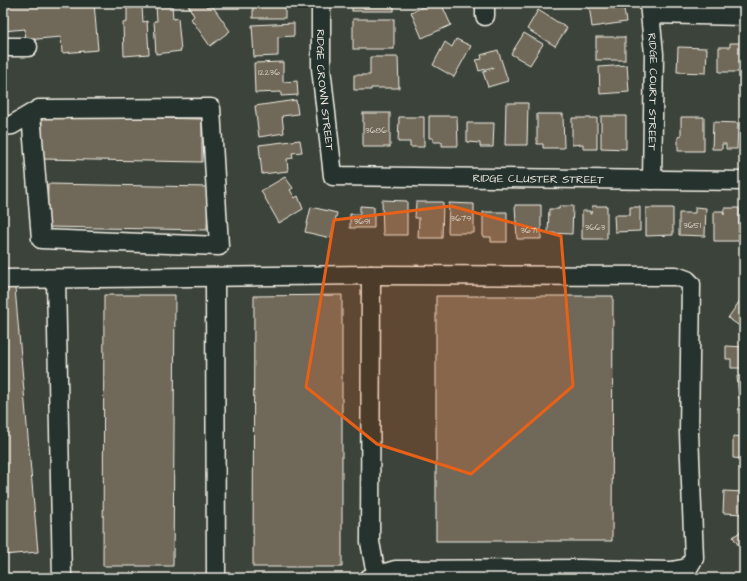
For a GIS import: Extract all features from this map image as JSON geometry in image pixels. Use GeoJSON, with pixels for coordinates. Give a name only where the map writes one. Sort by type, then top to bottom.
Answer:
{"type":"FeatureCollection","features":[{"type":"Feature","properties":{"kind":"street","name":"RIDGE CROWN STREET"},"geometry":{"type":"LineString","coordinates":[[321,3],[321,68],[334,176]]}},
{"type":"Feature","properties":{"kind":"street"},"geometry":{"type":"LineString","coordinates":[[650,8],[744,16]]}},
{"type":"Feature","properties":{"kind":"street","name":"RIDGE COURT STREET"},"geometry":{"type":"LineString","coordinates":[[650,8],[654,54],[652,180]]}},
{"type":"Feature","properties":{"kind":"street"},"geometry":{"type":"LineString","coordinates":[[3,47],[28,47]]}},
{"type":"Feature","properties":{"kind":"street"},"geometry":{"type":"LineString","coordinates":[[3,126],[12,125],[39,109],[210,108],[219,246],[41,239],[31,114]]}},
{"type":"Feature","properties":{"kind":"street","name":"RIDGE CLUSTER STREET"},"geometry":{"type":"LineString","coordinates":[[334,176],[744,182]]}},
{"type":"Feature","properties":{"kind":"street"},"geometry":{"type":"LineString","coordinates":[[3,279],[371,275],[676,276],[687,280],[691,284],[689,433],[694,558],[688,568],[671,571],[579,569],[519,574],[396,570],[376,577],[370,542],[371,275]]}},
{"type":"Feature","properties":{"kind":"street"},"geometry":{"type":"LineString","coordinates":[[214,276],[216,578]]}},
{"type":"Feature","properties":{"kind":"street"},"geometry":{"type":"LineString","coordinates":[[56,279],[62,578]]}},
{"type":"Feature","properties":{"kind":"highlighted area"},"geometry":{"type":"Polygon","coordinates":[[[451,206],[561,236],[573,386],[471,474],[377,444],[306,387],[334,220],[451,206]]]}},
{"type":"Feature","properties":{"kind":"building"},"geometry":{"type":"Polygon","coordinates":[[[3,3],[94,3],[98,50],[62,53],[61,37],[26,40],[25,29],[3,31],[3,3]]]}},
{"type":"Feature","properties":{"kind":"building"},"geometry":{"type":"Polygon","coordinates":[[[187,3],[204,3],[207,7],[211,4],[230,31],[210,46],[191,19],[194,16],[187,3]]]}},
{"type":"Feature","properties":{"kind":"building"},"geometry":{"type":"Polygon","coordinates":[[[253,3],[285,3],[285,18],[253,18],[253,3]]]}},
{"type":"Feature","properties":{"kind":"building"},"geometry":{"type":"Polygon","coordinates":[[[352,3],[394,3],[394,11],[352,11],[352,3]]]}},
{"type":"Feature","properties":{"kind":"building"},"geometry":{"type":"Polygon","coordinates":[[[433,3],[441,3],[451,25],[422,38],[411,12],[433,3]]]}},
{"type":"Feature","properties":{"kind":"building"},"geometry":{"type":"Polygon","coordinates":[[[599,3],[623,3],[626,22],[592,27],[589,5],[599,3]]]}},
{"type":"Feature","properties":{"kind":"building"},"geometry":{"type":"Polygon","coordinates":[[[172,4],[173,19],[178,18],[181,51],[156,54],[154,21],[157,21],[156,6],[172,4]]]}},
{"type":"Feature","properties":{"kind":"building"},"geometry":{"type":"Polygon","coordinates":[[[142,7],[143,22],[147,21],[149,54],[124,56],[123,23],[127,22],[127,8],[142,7]]]}},
{"type":"Feature","properties":{"kind":"building"},"geometry":{"type":"Polygon","coordinates":[[[538,10],[567,28],[555,46],[527,29],[538,10]]]}},
{"type":"Feature","properties":{"kind":"building"},"geometry":{"type":"Polygon","coordinates":[[[353,19],[394,19],[394,49],[353,49],[353,19]]]}},
{"type":"Feature","properties":{"kind":"building"},"geometry":{"type":"Polygon","coordinates":[[[294,23],[294,36],[278,37],[278,56],[254,57],[252,25],[294,23]]]}},
{"type":"Feature","properties":{"kind":"building"},"geometry":{"type":"Polygon","coordinates":[[[524,33],[543,44],[530,65],[511,54],[524,33]]]}},
{"type":"Feature","properties":{"kind":"building"},"geometry":{"type":"Polygon","coordinates":[[[596,37],[625,37],[625,60],[596,60],[596,37]]]}},
{"type":"Feature","properties":{"kind":"building"},"geometry":{"type":"Polygon","coordinates":[[[456,39],[471,46],[454,77],[433,65],[445,42],[452,47],[456,39]]]}},
{"type":"Feature","properties":{"kind":"building"},"geometry":{"type":"Polygon","coordinates":[[[730,43],[744,43],[744,72],[719,72],[719,47],[730,47],[730,43]]]}},
{"type":"Feature","properties":{"kind":"building"},"geometry":{"type":"Polygon","coordinates":[[[678,47],[707,48],[706,73],[677,72],[678,47]]]}},
{"type":"Feature","properties":{"kind":"building"},"geometry":{"type":"Polygon","coordinates":[[[498,50],[508,81],[488,87],[483,72],[493,69],[493,67],[479,71],[476,60],[482,59],[481,55],[498,50]]]}},
{"type":"Feature","properties":{"kind":"building"},"geometry":{"type":"Polygon","coordinates":[[[370,57],[398,57],[399,88],[371,88],[371,90],[354,90],[354,75],[370,75],[370,57]]]}},
{"type":"Feature","properties":{"kind":"building"},"geometry":{"type":"Polygon","coordinates":[[[283,62],[283,82],[297,81],[298,95],[281,96],[281,92],[255,93],[254,63],[283,62]]]}},
{"type":"Feature","properties":{"kind":"building"},"geometry":{"type":"Polygon","coordinates":[[[627,65],[629,92],[600,94],[599,67],[627,65]]]}},
{"type":"Feature","properties":{"kind":"building"},"geometry":{"type":"Polygon","coordinates":[[[296,100],[298,114],[282,116],[284,133],[259,137],[255,106],[296,100]]]}},
{"type":"Feature","properties":{"kind":"building"},"geometry":{"type":"Polygon","coordinates":[[[506,103],[528,103],[527,145],[505,145],[506,103]]]}},
{"type":"Feature","properties":{"kind":"building"},"geometry":{"type":"Polygon","coordinates":[[[363,113],[390,113],[390,147],[363,147],[363,113]]]}},
{"type":"Feature","properties":{"kind":"building"},"geometry":{"type":"Polygon","coordinates":[[[537,114],[563,114],[564,148],[543,148],[543,144],[537,144],[537,114]]]}},
{"type":"Feature","properties":{"kind":"building"},"geometry":{"type":"Polygon","coordinates":[[[42,116],[202,119],[202,162],[41,159],[42,116]]]}},
{"type":"Feature","properties":{"kind":"building"},"geometry":{"type":"Polygon","coordinates":[[[429,116],[457,116],[458,146],[442,146],[442,142],[433,142],[433,138],[429,138],[429,116]]]}},
{"type":"Feature","properties":{"kind":"building"},"geometry":{"type":"Polygon","coordinates":[[[601,116],[626,116],[626,149],[601,148],[601,116]]]}},
{"type":"Feature","properties":{"kind":"building"},"geometry":{"type":"Polygon","coordinates":[[[399,117],[424,117],[424,147],[410,147],[410,142],[398,142],[399,117]]]}},
{"type":"Feature","properties":{"kind":"building"},"geometry":{"type":"Polygon","coordinates":[[[681,117],[704,117],[704,151],[678,151],[678,137],[681,136],[681,117]]]}},
{"type":"Feature","properties":{"kind":"building"},"geometry":{"type":"Polygon","coordinates":[[[572,118],[597,118],[597,149],[583,149],[583,144],[572,145],[572,118]]]}},
{"type":"Feature","properties":{"kind":"building"},"geometry":{"type":"Polygon","coordinates":[[[713,122],[738,123],[737,149],[726,149],[726,144],[722,144],[722,149],[712,149],[713,122]]]}},
{"type":"Feature","properties":{"kind":"building"},"geometry":{"type":"Polygon","coordinates":[[[467,123],[494,123],[493,147],[480,147],[480,143],[467,142],[467,123]]]}},
{"type":"Feature","properties":{"kind":"building"},"geometry":{"type":"Polygon","coordinates":[[[300,140],[302,152],[292,153],[293,158],[287,159],[288,171],[262,174],[259,145],[300,140]]]}},
{"type":"Feature","properties":{"kind":"building"},"geometry":{"type":"Polygon","coordinates":[[[285,177],[293,188],[290,190],[295,198],[298,196],[303,209],[279,223],[261,191],[285,177]]]}},
{"type":"Feature","properties":{"kind":"building"},"geometry":{"type":"Polygon","coordinates":[[[48,184],[208,187],[207,230],[47,227],[48,184]]]}},
{"type":"Feature","properties":{"kind":"building"},"geometry":{"type":"Polygon","coordinates":[[[382,200],[407,201],[407,235],[383,235],[382,200]]]}},
{"type":"Feature","properties":{"kind":"building"},"geometry":{"type":"Polygon","coordinates":[[[416,202],[443,202],[442,238],[418,238],[419,218],[415,218],[416,202]]]}},
{"type":"Feature","properties":{"kind":"building"},"geometry":{"type":"Polygon","coordinates":[[[449,203],[474,204],[474,233],[448,233],[449,203]]]}},
{"type":"Feature","properties":{"kind":"building"},"geometry":{"type":"Polygon","coordinates":[[[515,205],[541,205],[541,239],[517,239],[515,205]]]}},
{"type":"Feature","properties":{"kind":"building"},"geometry":{"type":"Polygon","coordinates":[[[360,206],[374,207],[374,228],[350,228],[350,214],[360,214],[360,206]]]}},
{"type":"Feature","properties":{"kind":"building"},"geometry":{"type":"Polygon","coordinates":[[[559,206],[573,206],[572,234],[548,233],[549,209],[559,209],[559,206]]]}},
{"type":"Feature","properties":{"kind":"building"},"geometry":{"type":"Polygon","coordinates":[[[592,206],[607,206],[607,239],[582,239],[582,211],[590,211],[591,214],[592,206]]]}},
{"type":"Feature","properties":{"kind":"building"},"geometry":{"type":"Polygon","coordinates":[[[311,207],[337,213],[331,238],[305,232],[311,207]]]}},
{"type":"Feature","properties":{"kind":"building"},"geometry":{"type":"Polygon","coordinates":[[[630,207],[640,207],[640,231],[615,232],[614,215],[630,215],[630,207]]]}},
{"type":"Feature","properties":{"kind":"building"},"geometry":{"type":"Polygon","coordinates":[[[695,207],[706,208],[705,236],[679,235],[679,213],[695,213],[695,207]]]}},
{"type":"Feature","properties":{"kind":"building"},"geometry":{"type":"Polygon","coordinates":[[[646,208],[673,208],[673,235],[646,236],[646,208]]]}},
{"type":"Feature","properties":{"kind":"building"},"geometry":{"type":"Polygon","coordinates":[[[724,208],[739,208],[739,241],[714,241],[714,211],[723,211],[724,215],[724,208]]]}},
{"type":"Feature","properties":{"kind":"building"},"geometry":{"type":"Polygon","coordinates":[[[483,212],[507,212],[507,242],[491,242],[491,237],[483,237],[483,212]]]}},
{"type":"Feature","properties":{"kind":"building"},"geometry":{"type":"Polygon","coordinates":[[[15,288],[38,552],[3,555],[3,289],[15,288]]]}},
{"type":"Feature","properties":{"kind":"building"},"geometry":{"type":"Polygon","coordinates":[[[104,295],[175,295],[173,566],[103,566],[104,295]]]}},
{"type":"Feature","properties":{"kind":"building"},"geometry":{"type":"Polygon","coordinates":[[[342,295],[342,567],[253,567],[254,296],[342,295]]]}},
{"type":"Feature","properties":{"kind":"building"},"geometry":{"type":"Polygon","coordinates":[[[436,296],[613,296],[612,541],[436,541],[436,296]]]}},
{"type":"Feature","properties":{"kind":"building"},"geometry":{"type":"Polygon","coordinates":[[[741,299],[744,302],[744,329],[728,318],[741,299]]]}},
{"type":"Feature","properties":{"kind":"building"},"geometry":{"type":"Polygon","coordinates":[[[726,346],[744,347],[744,368],[731,368],[731,359],[726,359],[726,346]]]}},
{"type":"Feature","properties":{"kind":"building"},"geometry":{"type":"Polygon","coordinates":[[[744,375],[744,399],[739,399],[737,376],[744,375]]]}},
{"type":"Feature","properties":{"kind":"building"},"geometry":{"type":"Polygon","coordinates":[[[733,436],[744,437],[744,459],[733,458],[733,436]]]}},
{"type":"Feature","properties":{"kind":"building"},"geometry":{"type":"Polygon","coordinates":[[[741,464],[744,464],[744,486],[741,486],[741,464]]]}},
{"type":"Feature","properties":{"kind":"building"},"geometry":{"type":"Polygon","coordinates":[[[724,491],[744,492],[744,514],[723,513],[724,491]]]}},
{"type":"Feature","properties":{"kind":"building"},"geometry":{"type":"Polygon","coordinates":[[[744,529],[744,554],[733,537],[744,529]]]}}]}
